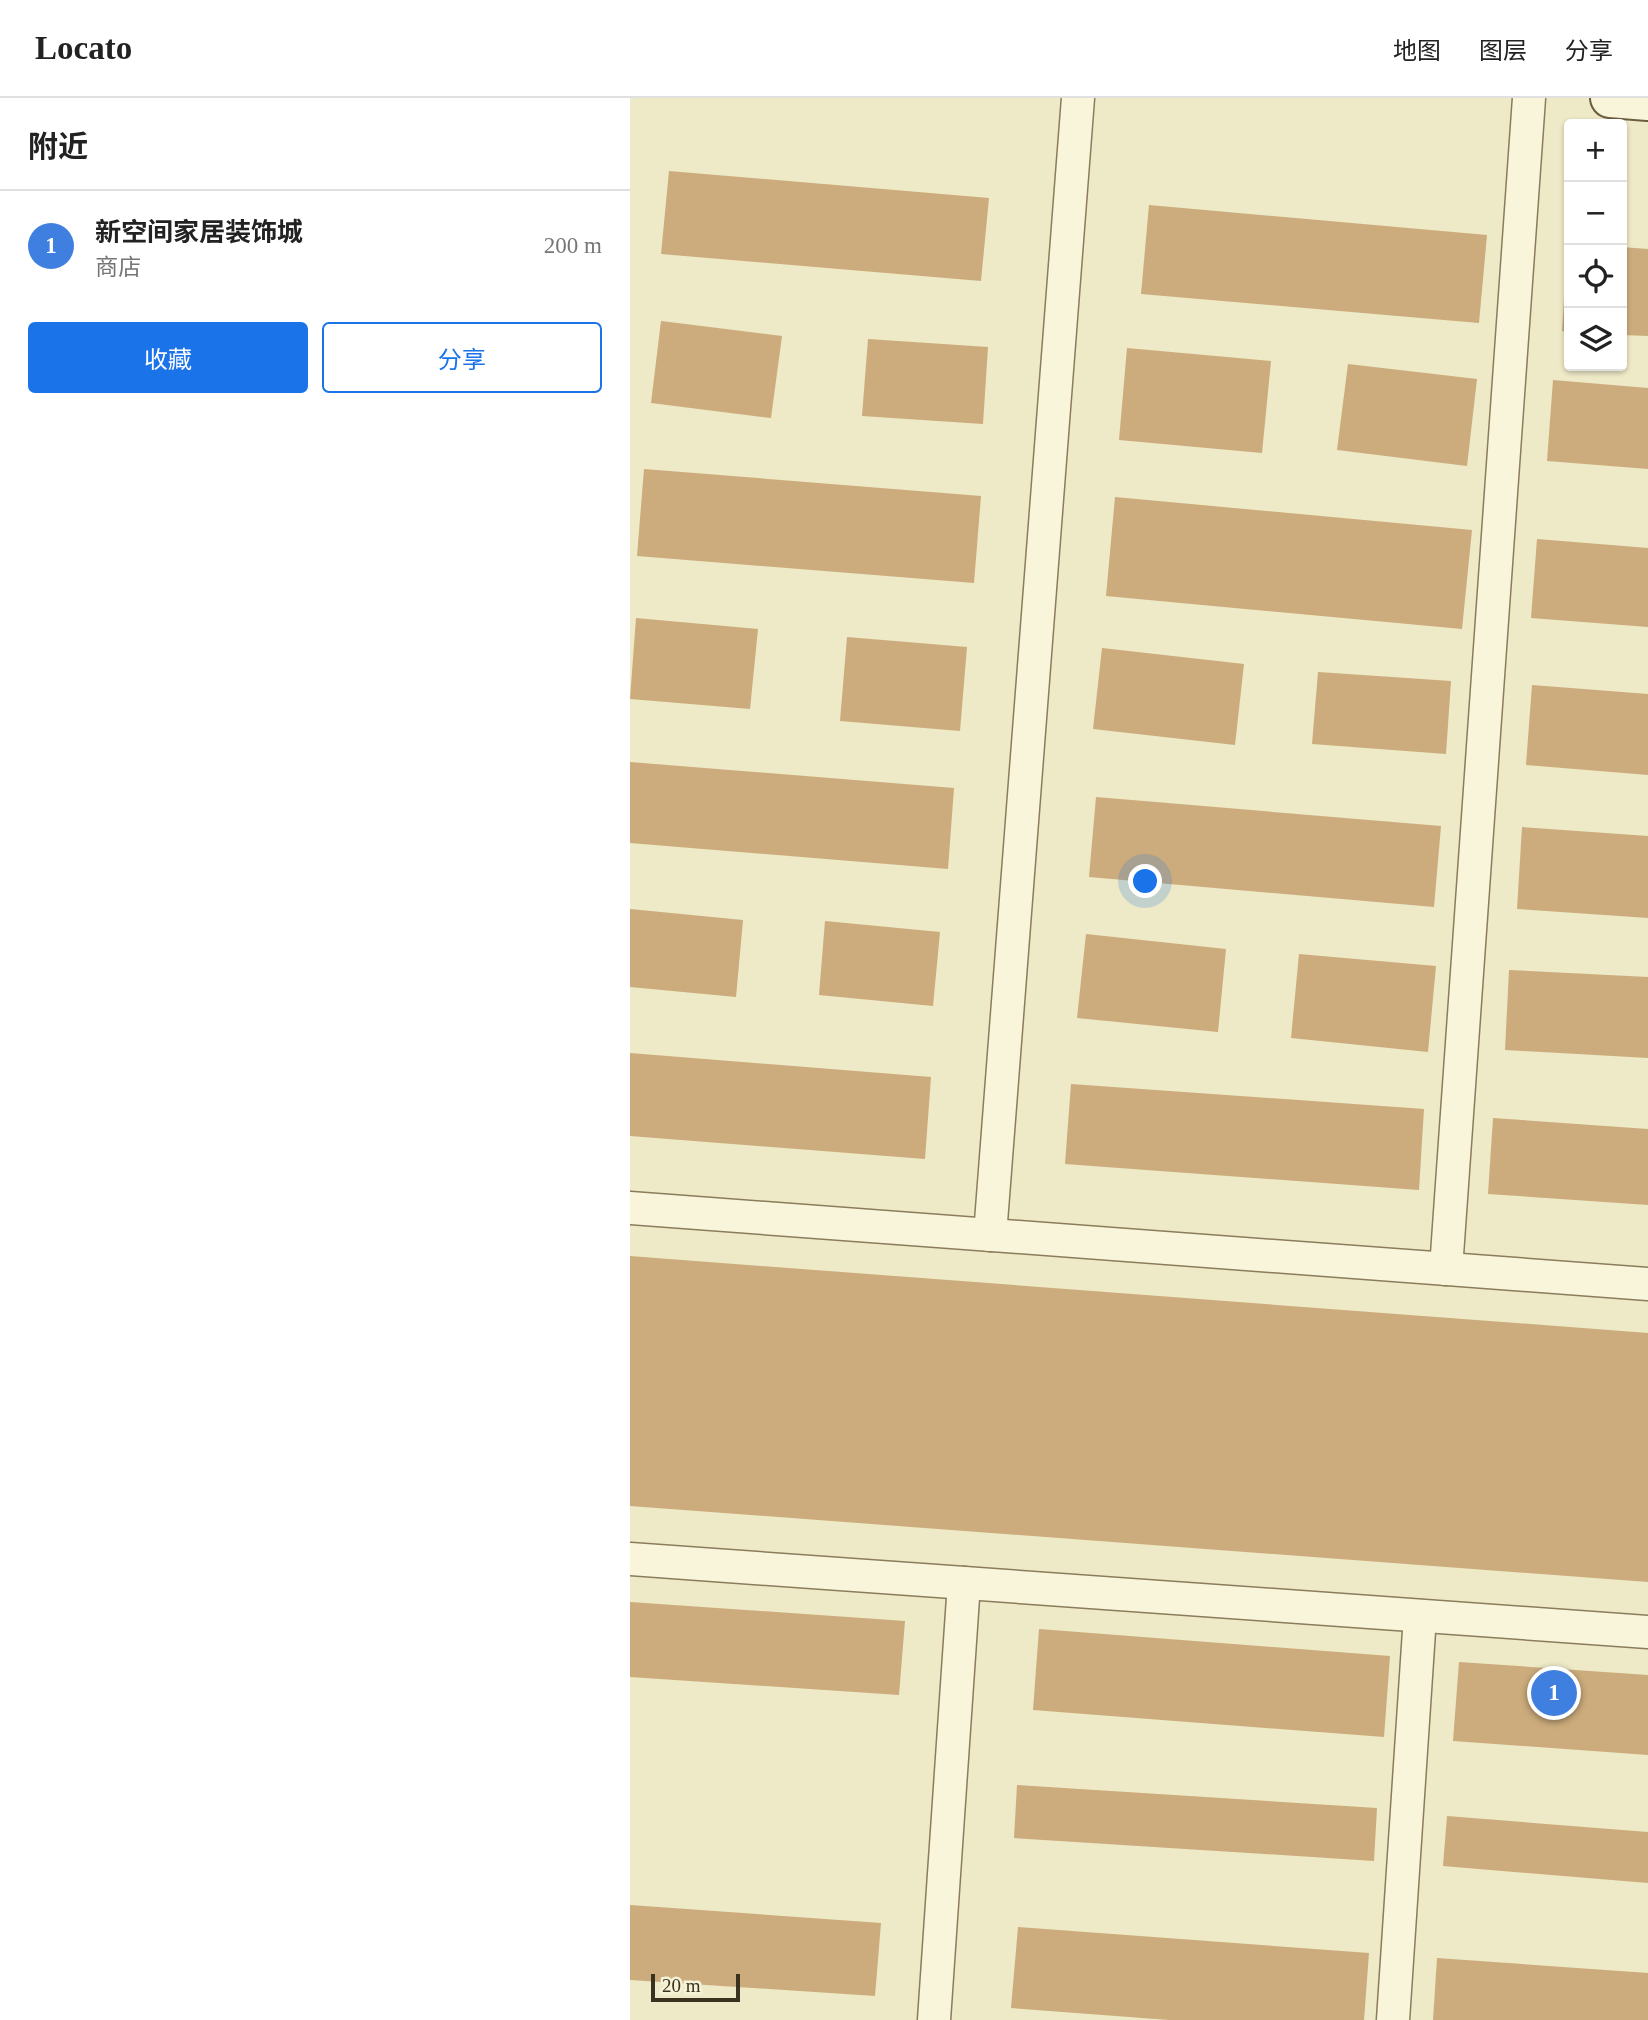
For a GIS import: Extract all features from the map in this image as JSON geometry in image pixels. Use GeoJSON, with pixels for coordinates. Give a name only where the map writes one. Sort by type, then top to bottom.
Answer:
{"type":"FeatureCollection","features":[{"type":"Feature","properties":{"kind":"street"},"geometry":{"type":"LineString","coordinates":[[990,1235],[1078,98]]}},
{"type":"Feature","properties":{"kind":"street"},"geometry":{"type":"LineString","coordinates":[[1446,1269],[1529,98]]}},
{"type":"Feature","properties":{"kind":"street"},"geometry":{"type":"LineString","coordinates":[[1610,98],[1648,101]]}},
{"type":"Feature","properties":{"kind":"street"},"geometry":{"type":"LineString","coordinates":[[630,1208],[1648,1284]]}},
{"type":"Feature","properties":{"kind":"street"},"geometry":{"type":"LineString","coordinates":[[630,1559],[1648,1632]]}},
{"type":"Feature","properties":{"kind":"street"},"geometry":{"type":"LineString","coordinates":[[933,2020],[964,1583]]}},
{"type":"Feature","properties":{"kind":"street"},"geometry":{"type":"LineString","coordinates":[[1392,2020],[1420,1616]]}},
{"type":"Feature","properties":{"kind":"building"},"geometry":{"type":"Polygon","coordinates":[[[669,171],[989,198],[981,281],[661,254],[669,171]]]}},
{"type":"Feature","properties":{"kind":"building"},"geometry":{"type":"Polygon","coordinates":[[[1149,205],[1487,235],[1479,323],[1141,294],[1149,205]]]}},
{"type":"Feature","properties":{"kind":"building"},"geometry":{"type":"Polygon","coordinates":[[[1627,247],[1648,249],[1648,336],[1627,335],[1627,247]]]}},
{"type":"Feature","properties":{"kind":"building"},"geometry":{"type":"Polygon","coordinates":[[[1564,300],[1564,331],[1562,331],[1564,300]]]}},
{"type":"Feature","properties":{"kind":"building"},"geometry":{"type":"Polygon","coordinates":[[[661,321],[782,336],[771,418],[651,403],[661,321]]]}},
{"type":"Feature","properties":{"kind":"building"},"geometry":{"type":"Polygon","coordinates":[[[868,339],[988,347],[983,424],[862,416],[868,339]]]}},
{"type":"Feature","properties":{"kind":"building"},"geometry":{"type":"Polygon","coordinates":[[[1127,348],[1271,361],[1262,453],[1119,440],[1127,348]]]}},
{"type":"Feature","properties":{"kind":"building"},"geometry":{"type":"Polygon","coordinates":[[[1348,364],[1477,379],[1467,466],[1337,450],[1348,364]]]}},
{"type":"Feature","properties":{"kind":"building"},"geometry":{"type":"Polygon","coordinates":[[[1553,380],[1648,388],[1648,469],[1547,461],[1553,380]]]}},
{"type":"Feature","properties":{"kind":"building"},"geometry":{"type":"Polygon","coordinates":[[[644,469],[981,496],[974,583],[637,556],[644,469]]]}},
{"type":"Feature","properties":{"kind":"building"},"geometry":{"type":"Polygon","coordinates":[[[1115,497],[1472,530],[1462,629],[1106,596],[1115,497]]]}},
{"type":"Feature","properties":{"kind":"building"},"geometry":{"type":"Polygon","coordinates":[[[1537,539],[1648,548],[1648,627],[1531,618],[1537,539]]]}},
{"type":"Feature","properties":{"kind":"building"},"geometry":{"type":"Polygon","coordinates":[[[636,618],[758,629],[750,709],[630,699],[636,618]]]}},
{"type":"Feature","properties":{"kind":"building"},"geometry":{"type":"Polygon","coordinates":[[[847,637],[967,647],[960,731],[840,721],[847,637]]]}},
{"type":"Feature","properties":{"kind":"building"},"geometry":{"type":"Polygon","coordinates":[[[1102,648],[1244,664],[1235,745],[1093,729],[1102,648]]]}},
{"type":"Feature","properties":{"kind":"building"},"geometry":{"type":"Polygon","coordinates":[[[1318,672],[1451,681],[1446,754],[1312,744],[1318,672]]]}},
{"type":"Feature","properties":{"kind":"building"},"geometry":{"type":"Polygon","coordinates":[[[1532,685],[1648,694],[1648,775],[1526,765],[1532,685]]]}},
{"type":"Feature","properties":{"kind":"building"},"geometry":{"type":"Polygon","coordinates":[[[630,762],[954,788],[948,869],[630,843],[630,762]]]}},
{"type":"Feature","properties":{"kind":"building"},"geometry":{"type":"Polygon","coordinates":[[[1096,797],[1441,826],[1434,907],[1089,877],[1096,797]]]}},
{"type":"Feature","properties":{"kind":"building"},"geometry":{"type":"Polygon","coordinates":[[[1522,827],[1648,836],[1648,918],[1517,909],[1522,827]]]}},
{"type":"Feature","properties":{"kind":"building"},"geometry":{"type":"Polygon","coordinates":[[[630,909],[743,920],[736,997],[630,987],[630,909]]]}},
{"type":"Feature","properties":{"kind":"building"},"geometry":{"type":"Polygon","coordinates":[[[825,921],[940,932],[933,1006],[819,995],[825,921]]]}},
{"type":"Feature","properties":{"kind":"building"},"geometry":{"type":"Polygon","coordinates":[[[1086,934],[1226,949],[1218,1032],[1077,1018],[1086,934]]]}},
{"type":"Feature","properties":{"kind":"building"},"geometry":{"type":"Polygon","coordinates":[[[1299,954],[1436,966],[1428,1052],[1291,1038],[1299,954]]]}},
{"type":"Feature","properties":{"kind":"building"},"geometry":{"type":"Polygon","coordinates":[[[1509,970],[1648,977],[1648,1058],[1505,1050],[1509,970]]]}},
{"type":"Feature","properties":{"kind":"building"},"geometry":{"type":"Polygon","coordinates":[[[630,1053],[931,1077],[925,1159],[630,1136],[630,1053]]]}},
{"type":"Feature","properties":{"kind":"building"},"geometry":{"type":"Polygon","coordinates":[[[1071,1084],[1424,1109],[1419,1190],[1065,1164],[1071,1084]]]}},
{"type":"Feature","properties":{"kind":"building"},"geometry":{"type":"Polygon","coordinates":[[[1493,1118],[1648,1129],[1648,1205],[1488,1194],[1493,1118]]]}},
{"type":"Feature","properties":{"kind":"building"},"geometry":{"type":"Polygon","coordinates":[[[630,1256],[1648,1333],[1648,1582],[630,1506],[630,1256]]]}},
{"type":"Feature","properties":{"kind":"building"},"geometry":{"type":"Polygon","coordinates":[[[630,1602],[905,1621],[899,1695],[630,1677],[630,1602]]]}},
{"type":"Feature","properties":{"kind":"building"},"geometry":{"type":"Polygon","coordinates":[[[1039,1629],[1390,1656],[1384,1737],[1033,1710],[1039,1629]]]}},
{"type":"Feature","properties":{"kind":"building"},"geometry":{"type":"Polygon","coordinates":[[[1459,1662],[1648,1675],[1648,1755],[1453,1741],[1459,1662]]]}},
{"type":"Feature","properties":{"kind":"building"},"geometry":{"type":"Polygon","coordinates":[[[1017,1785],[1377,1808],[1374,1861],[1014,1838],[1017,1785]]]}},
{"type":"Feature","properties":{"kind":"building"},"geometry":{"type":"Polygon","coordinates":[[[1447,1816],[1648,1832],[1648,1883],[1443,1866],[1447,1816]]]}},
{"type":"Feature","properties":{"kind":"building"},"geometry":{"type":"Polygon","coordinates":[[[630,1905],[881,1923],[875,1996],[630,1980],[630,1905]]]}},
{"type":"Feature","properties":{"kind":"building"},"geometry":{"type":"Polygon","coordinates":[[[1018,1927],[1369,1953],[1364,2020],[1169,2020],[1011,2008],[1018,1927]]]}},
{"type":"Feature","properties":{"kind":"building"},"geometry":{"type":"Polygon","coordinates":[[[1437,1958],[1648,1973],[1648,2020],[1433,2020],[1437,1958]]]}},
{"type":"Feature","properties":{"kind":"place","name":"新空间家居装饰城"},"geometry":{"type":"Point","coordinates":[1554,1693]}}]}
